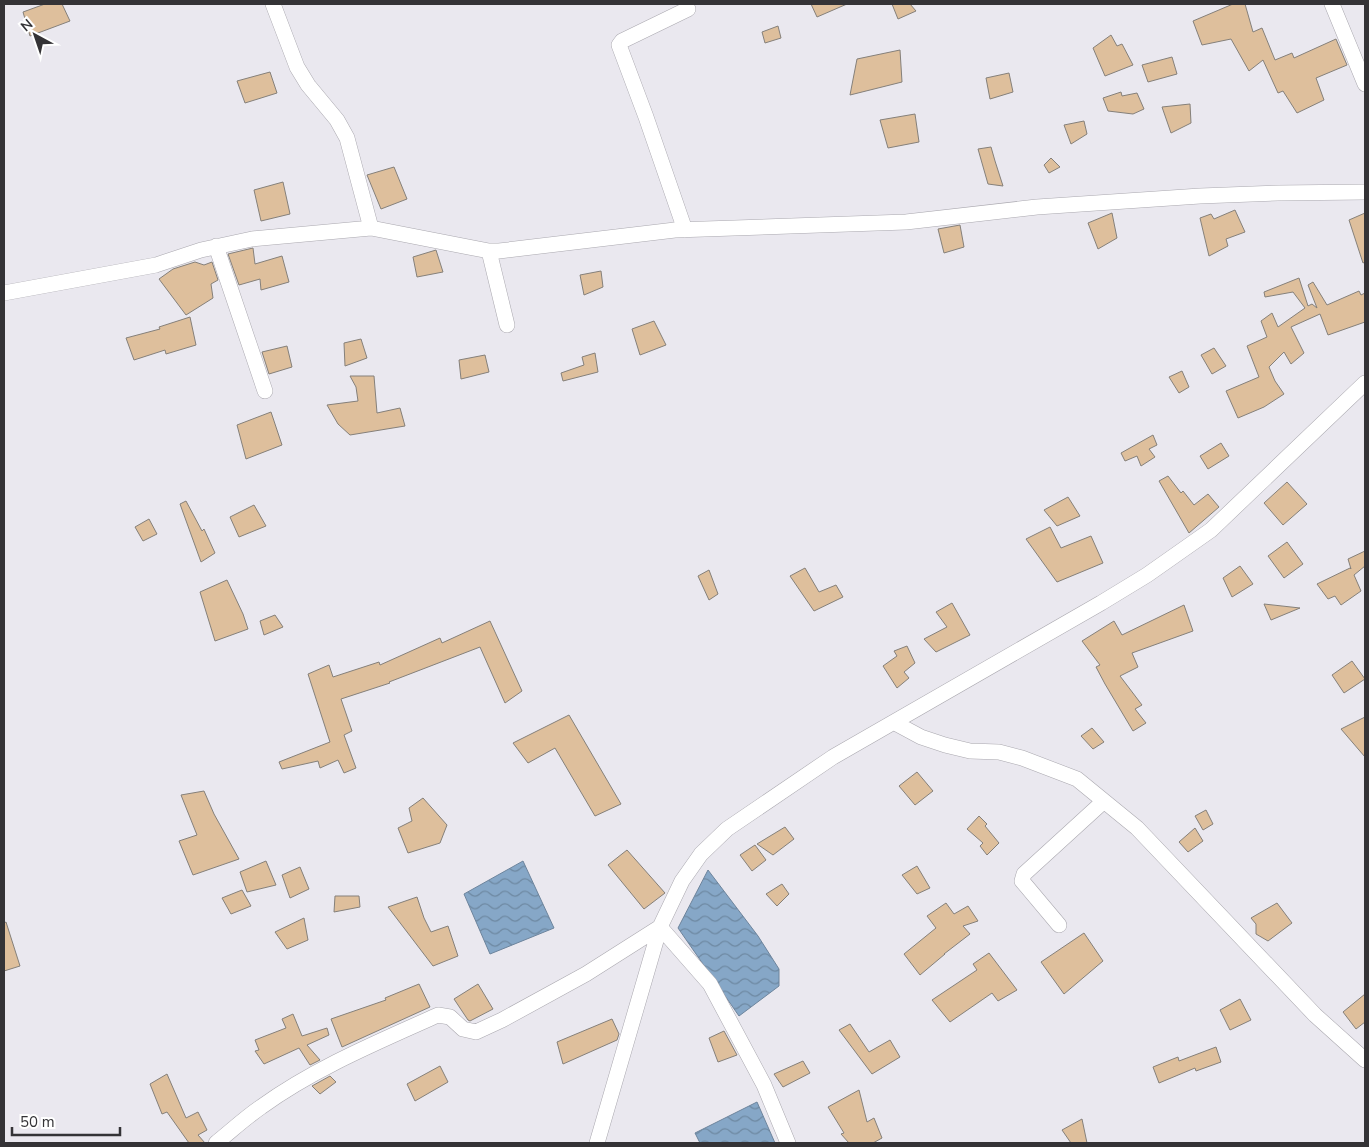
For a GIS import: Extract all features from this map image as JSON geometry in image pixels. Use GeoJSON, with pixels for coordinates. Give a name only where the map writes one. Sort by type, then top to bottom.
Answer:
{"type":"FeatureCollection","features":[{"type":"Feature","properties":{"kind":"street"},"geometry":{"type":"LineString","coordinates":[[273,4],[297,67],[308,85],[337,120],[347,138],[372,228]]}},
{"type":"Feature","properties":{"kind":"street"},"geometry":{"type":"LineString","coordinates":[[1332,4],[1365,84]]}},
{"type":"Feature","properties":{"kind":"street"},"geometry":{"type":"LineString","coordinates":[[685,230],[646,116],[619,45],[622,41],[692,6]]}},
{"type":"Feature","properties":{"kind":"street"},"geometry":{"type":"LineString","coordinates":[[4,294],[156,265],[201,250],[252,239],[372,228],[489,251],[685,230],[906,222],[1037,207],[1200,196],[1365,192]]}},
{"type":"Feature","properties":{"kind":"street"},"geometry":{"type":"LineString","coordinates":[[216,246],[265,391]]}},
{"type":"Feature","properties":{"kind":"street"},"geometry":{"type":"LineString","coordinates":[[489,251],[507,325]]}},
{"type":"Feature","properties":{"kind":"street"},"geometry":{"type":"LineString","coordinates":[[597,1143],[660,927],[682,881],[701,854],[727,829],[833,757],[1101,603],[1147,575],[1211,530],[1365,383]]}},
{"type":"Feature","properties":{"kind":"street"},"geometry":{"type":"LineString","coordinates":[[894,723],[921,737],[945,745],[970,751],[999,752],[1046,766],[1077,779],[1137,828],[1315,1015],[1365,1060]]}},
{"type":"Feature","properties":{"kind":"street"},"geometry":{"type":"LineString","coordinates":[[1059,925],[1022,881],[1024,874],[1104,801]]}},
{"type":"Feature","properties":{"kind":"street"},"geometry":{"type":"LineString","coordinates":[[216,1143],[261,1107],[308,1077],[354,1052],[438,1015],[450,1017],[463,1029],[476,1032],[502,1020],[586,974],[660,927]]}},
{"type":"Feature","properties":{"kind":"street"},"geometry":{"type":"LineString","coordinates":[[660,927],[710,984],[764,1085],[788,1143]]}},
{"type":"Feature","properties":{"kind":"water"},"geometry":{"type":"Polygon","coordinates":[[[523,861],[554,928],[490,954],[464,894],[523,861]]]}},
{"type":"Feature","properties":{"kind":"water"},"geometry":{"type":"Polygon","coordinates":[[[708,870],[758,936],[779,969],[779,986],[739,1016],[678,928],[708,870]]]}},
{"type":"Feature","properties":{"kind":"water"},"geometry":{"type":"Polygon","coordinates":[[[757,1102],[775,1143],[700,1143],[695,1133],[757,1102]]]}},
{"type":"Feature","properties":{"kind":"building"},"geometry":{"type":"Polygon","coordinates":[[[45,4],[62,4],[70,21],[30,36],[23,12],[45,4]]]}},
{"type":"Feature","properties":{"kind":"building"},"geometry":{"type":"Polygon","coordinates":[[[811,4],[847,4],[817,17],[811,4]]]}},
{"type":"Feature","properties":{"kind":"building"},"geometry":{"type":"Polygon","coordinates":[[[892,4],[910,4],[916,11],[898,19],[892,4]]]}},
{"type":"Feature","properties":{"kind":"building"},"geometry":{"type":"Polygon","coordinates":[[[1233,4],[1245,4],[1253,32],[1262,28],[1275,60],[1292,53],[1294,58],[1336,39],[1347,65],[1316,78],[1324,100],[1297,113],[1283,91],[1278,93],[1263,60],[1249,71],[1231,39],[1202,45],[1193,21],[1233,4]]]}},
{"type":"Feature","properties":{"kind":"building"},"geometry":{"type":"Polygon","coordinates":[[[778,26],[781,38],[765,43],[762,32],[778,26]]]}},
{"type":"Feature","properties":{"kind":"building"},"geometry":{"type":"Polygon","coordinates":[[[1111,35],[1117,46],[1122,44],[1133,65],[1105,76],[1093,48],[1111,35]]]}},
{"type":"Feature","properties":{"kind":"building"},"geometry":{"type":"Polygon","coordinates":[[[900,50],[902,82],[850,95],[857,59],[900,50]]]}},
{"type":"Feature","properties":{"kind":"building"},"geometry":{"type":"Polygon","coordinates":[[[1172,57],[1177,74],[1148,82],[1142,65],[1172,57]]]}},
{"type":"Feature","properties":{"kind":"building"},"geometry":{"type":"Polygon","coordinates":[[[270,72],[277,93],[245,103],[237,81],[270,72]]]}},
{"type":"Feature","properties":{"kind":"building"},"geometry":{"type":"Polygon","coordinates":[[[1009,73],[1013,92],[990,99],[986,78],[1009,73]]]}},
{"type":"Feature","properties":{"kind":"building"},"geometry":{"type":"Polygon","coordinates":[[[1121,92],[1122,96],[1137,93],[1144,109],[1133,114],[1108,111],[1103,98],[1121,92]]]}},
{"type":"Feature","properties":{"kind":"building"},"geometry":{"type":"Polygon","coordinates":[[[1190,104],[1191,123],[1171,133],[1162,107],[1190,104]]]}},
{"type":"Feature","properties":{"kind":"building"},"geometry":{"type":"Polygon","coordinates":[[[915,114],[919,142],[888,148],[880,120],[915,114]]]}},
{"type":"Feature","properties":{"kind":"building"},"geometry":{"type":"Polygon","coordinates":[[[1084,121],[1087,134],[1071,144],[1064,125],[1084,121]]]}},
{"type":"Feature","properties":{"kind":"building"},"geometry":{"type":"Polygon","coordinates":[[[991,147],[1003,186],[988,184],[978,149],[991,147]]]}},
{"type":"Feature","properties":{"kind":"building"},"geometry":{"type":"Polygon","coordinates":[[[1051,158],[1060,167],[1049,173],[1044,165],[1051,158]]]}},
{"type":"Feature","properties":{"kind":"building"},"geometry":{"type":"Polygon","coordinates":[[[394,167],[407,199],[381,209],[367,175],[394,167]]]}},
{"type":"Feature","properties":{"kind":"building"},"geometry":{"type":"Polygon","coordinates":[[[283,182],[290,214],[261,221],[254,190],[283,182]]]}},
{"type":"Feature","properties":{"kind":"building"},"geometry":{"type":"Polygon","coordinates":[[[1235,210],[1245,232],[1226,239],[1228,246],[1209,256],[1200,218],[1211,214],[1214,219],[1235,210]]]}},
{"type":"Feature","properties":{"kind":"building"},"geometry":{"type":"Polygon","coordinates":[[[1112,213],[1117,238],[1098,249],[1088,223],[1112,213]]]}},
{"type":"Feature","properties":{"kind":"building"},"geometry":{"type":"Polygon","coordinates":[[[1365,213],[1365,262],[1363,263],[1349,220],[1365,213]]]}},
{"type":"Feature","properties":{"kind":"building"},"geometry":{"type":"Polygon","coordinates":[[[960,225],[964,247],[944,253],[938,229],[960,225]]]}},
{"type":"Feature","properties":{"kind":"building"},"geometry":{"type":"Polygon","coordinates":[[[253,248],[255,264],[282,256],[289,282],[261,290],[260,279],[239,285],[228,254],[253,248]]]}},
{"type":"Feature","properties":{"kind":"building"},"geometry":{"type":"Polygon","coordinates":[[[436,250],[443,272],[417,277],[413,257],[436,250]]]}},
{"type":"Feature","properties":{"kind":"building"},"geometry":{"type":"Polygon","coordinates":[[[195,262],[204,265],[212,262],[218,280],[211,284],[213,298],[186,315],[159,279],[173,269],[195,262]]]}},
{"type":"Feature","properties":{"kind":"building"},"geometry":{"type":"Polygon","coordinates":[[[601,271],[603,287],[584,295],[580,275],[601,271]]]}},
{"type":"Feature","properties":{"kind":"building"},"geometry":{"type":"Polygon","coordinates":[[[1299,278],[1308,306],[1312,304],[1317,308],[1308,285],[1313,282],[1327,305],[1359,291],[1361,295],[1365,293],[1365,322],[1328,335],[1320,314],[1291,327],[1304,353],[1291,364],[1284,352],[1269,367],[1275,381],[1284,394],[1264,407],[1238,418],[1226,391],[1259,377],[1247,346],[1267,337],[1261,321],[1272,313],[1278,327],[1305,308],[1293,292],[1265,297],[1264,292],[1299,278]]]}},
{"type":"Feature","properties":{"kind":"building"},"geometry":{"type":"Polygon","coordinates":[[[190,317],[196,345],[166,354],[165,350],[134,360],[126,338],[160,329],[159,327],[190,317]]]}},
{"type":"Feature","properties":{"kind":"building"},"geometry":{"type":"Polygon","coordinates":[[[654,321],[666,345],[640,355],[632,329],[654,321]]]}},
{"type":"Feature","properties":{"kind":"building"},"geometry":{"type":"Polygon","coordinates":[[[361,339],[367,358],[345,366],[344,343],[361,339]]]}},
{"type":"Feature","properties":{"kind":"building"},"geometry":{"type":"Polygon","coordinates":[[[287,346],[292,367],[269,374],[262,352],[287,346]]]}},
{"type":"Feature","properties":{"kind":"building"},"geometry":{"type":"Polygon","coordinates":[[[1214,348],[1226,366],[1212,374],[1201,355],[1214,348]]]}},
{"type":"Feature","properties":{"kind":"building"},"geometry":{"type":"Polygon","coordinates":[[[595,353],[598,372],[563,381],[561,373],[584,365],[582,357],[595,353]]]}},
{"type":"Feature","properties":{"kind":"building"},"geometry":{"type":"Polygon","coordinates":[[[485,355],[489,372],[461,379],[459,360],[485,355]]]}},
{"type":"Feature","properties":{"kind":"building"},"geometry":{"type":"Polygon","coordinates":[[[1182,371],[1189,387],[1179,393],[1169,377],[1182,371]]]}},
{"type":"Feature","properties":{"kind":"building"},"geometry":{"type":"Polygon","coordinates":[[[350,376],[374,376],[377,413],[400,408],[405,426],[350,435],[338,424],[327,405],[358,401],[356,387],[350,376]]]}},
{"type":"Feature","properties":{"kind":"building"},"geometry":{"type":"Polygon","coordinates":[[[271,412],[282,445],[246,459],[237,425],[271,412]]]}},
{"type":"Feature","properties":{"kind":"building"},"geometry":{"type":"Polygon","coordinates":[[[1153,435],[1157,445],[1149,449],[1155,457],[1141,466],[1137,456],[1125,461],[1121,453],[1153,435]]]}},
{"type":"Feature","properties":{"kind":"building"},"geometry":{"type":"Polygon","coordinates":[[[1221,443],[1229,456],[1208,469],[1200,456],[1221,443]]]}},
{"type":"Feature","properties":{"kind":"building"},"geometry":{"type":"Polygon","coordinates":[[[1168,476],[1181,493],[1183,491],[1194,505],[1208,494],[1219,507],[1189,533],[1159,481],[1168,476]]]}},
{"type":"Feature","properties":{"kind":"building"},"geometry":{"type":"Polygon","coordinates":[[[1287,482],[1307,504],[1283,525],[1264,503],[1287,482]]]}},
{"type":"Feature","properties":{"kind":"building"},"geometry":{"type":"Polygon","coordinates":[[[1068,497],[1080,516],[1057,526],[1044,510],[1068,497]]]}},
{"type":"Feature","properties":{"kind":"building"},"geometry":{"type":"Polygon","coordinates":[[[186,501],[202,531],[204,529],[215,553],[201,562],[180,504],[186,501]]]}},
{"type":"Feature","properties":{"kind":"building"},"geometry":{"type":"Polygon","coordinates":[[[254,505],[266,526],[239,537],[230,517],[254,505]]]}},
{"type":"Feature","properties":{"kind":"building"},"geometry":{"type":"Polygon","coordinates":[[[149,519],[157,534],[143,541],[135,527],[149,519]]]}},
{"type":"Feature","properties":{"kind":"building"},"geometry":{"type":"Polygon","coordinates":[[[1050,527],[1061,548],[1091,536],[1103,563],[1057,582],[1026,539],[1050,527]]]}},
{"type":"Feature","properties":{"kind":"building"},"geometry":{"type":"Polygon","coordinates":[[[1287,542],[1303,564],[1284,578],[1268,556],[1287,542]]]}},
{"type":"Feature","properties":{"kind":"building"},"geometry":{"type":"Polygon","coordinates":[[[1365,551],[1365,566],[1354,575],[1361,591],[1341,605],[1335,596],[1328,599],[1317,584],[1351,569],[1348,559],[1365,551]]]}},
{"type":"Feature","properties":{"kind":"building"},"geometry":{"type":"Polygon","coordinates":[[[1240,566],[1253,584],[1232,597],[1223,578],[1240,566]]]}},
{"type":"Feature","properties":{"kind":"building"},"geometry":{"type":"Polygon","coordinates":[[[805,568],[819,592],[836,585],[843,597],[814,611],[790,576],[805,568]]]}},
{"type":"Feature","properties":{"kind":"building"},"geometry":{"type":"Polygon","coordinates":[[[709,570],[718,594],[709,600],[698,576],[709,570]]]}},
{"type":"Feature","properties":{"kind":"building"},"geometry":{"type":"Polygon","coordinates":[[[227,580],[248,629],[215,641],[200,592],[227,580]]]}},
{"type":"Feature","properties":{"kind":"building"},"geometry":{"type":"Polygon","coordinates":[[[952,603],[970,635],[936,652],[924,639],[947,627],[936,612],[952,603]]]}},
{"type":"Feature","properties":{"kind":"building"},"geometry":{"type":"Polygon","coordinates":[[[1264,604],[1300,608],[1271,620],[1264,604]]]}},
{"type":"Feature","properties":{"kind":"building"},"geometry":{"type":"Polygon","coordinates":[[[1184,605],[1193,631],[1132,653],[1138,667],[1120,676],[1142,705],[1135,709],[1146,723],[1133,731],[1096,667],[1100,665],[1082,641],[1114,621],[1122,635],[1184,605]]]}},
{"type":"Feature","properties":{"kind":"building"},"geometry":{"type":"Polygon","coordinates":[[[275,615],[283,627],[264,635],[260,621],[275,615]]]}},
{"type":"Feature","properties":{"kind":"building"},"geometry":{"type":"Polygon","coordinates":[[[490,621],[522,691],[505,703],[480,647],[390,683],[341,699],[352,731],[344,735],[356,768],[344,773],[338,760],[320,768],[318,761],[282,769],[279,762],[330,742],[308,674],[329,665],[333,677],[379,662],[380,665],[440,638],[442,643],[490,621]]]}},
{"type":"Feature","properties":{"kind":"building"},"geometry":{"type":"Polygon","coordinates":[[[907,646],[915,663],[904,672],[909,678],[897,688],[883,666],[897,656],[894,651],[907,646]]]}},
{"type":"Feature","properties":{"kind":"building"},"geometry":{"type":"Polygon","coordinates":[[[1352,661],[1365,679],[1344,693],[1332,675],[1352,661]]]}},
{"type":"Feature","properties":{"kind":"building"},"geometry":{"type":"Polygon","coordinates":[[[569,715],[621,804],[595,816],[555,748],[528,763],[513,743],[569,715]]]}},
{"type":"Feature","properties":{"kind":"building"},"geometry":{"type":"Polygon","coordinates":[[[1365,717],[1365,757],[1341,729],[1365,717]]]}},
{"type":"Feature","properties":{"kind":"building"},"geometry":{"type":"Polygon","coordinates":[[[1092,728],[1104,742],[1093,749],[1081,736],[1092,728]]]}},
{"type":"Feature","properties":{"kind":"building"},"geometry":{"type":"Polygon","coordinates":[[[917,772],[933,791],[915,805],[899,786],[917,772]]]}},
{"type":"Feature","properties":{"kind":"building"},"geometry":{"type":"Polygon","coordinates":[[[204,791],[214,814],[239,859],[193,875],[179,841],[197,835],[181,795],[204,791]]]}},
{"type":"Feature","properties":{"kind":"building"},"geometry":{"type":"Polygon","coordinates":[[[423,798],[447,825],[440,843],[408,853],[398,828],[412,821],[409,808],[423,798]]]}},
{"type":"Feature","properties":{"kind":"building"},"geometry":{"type":"Polygon","coordinates":[[[1206,810],[1213,824],[1203,830],[1195,816],[1206,810]]]}},
{"type":"Feature","properties":{"kind":"building"},"geometry":{"type":"Polygon","coordinates":[[[979,816],[987,824],[985,826],[999,843],[987,855],[980,846],[983,843],[967,829],[979,816]]]}},
{"type":"Feature","properties":{"kind":"building"},"geometry":{"type":"Polygon","coordinates":[[[785,827],[794,839],[773,855],[757,844],[785,827]]]}},
{"type":"Feature","properties":{"kind":"building"},"geometry":{"type":"Polygon","coordinates":[[[1195,828],[1203,841],[1188,852],[1179,842],[1195,828]]]}},
{"type":"Feature","properties":{"kind":"building"},"geometry":{"type":"Polygon","coordinates":[[[755,845],[766,860],[752,871],[740,855],[755,845]]]}},
{"type":"Feature","properties":{"kind":"building"},"geometry":{"type":"Polygon","coordinates":[[[627,850],[665,893],[644,909],[608,865],[627,850]]]}},
{"type":"Feature","properties":{"kind":"building"},"geometry":{"type":"Polygon","coordinates":[[[266,861],[276,885],[247,892],[240,872],[266,861]]]}},
{"type":"Feature","properties":{"kind":"building"},"geometry":{"type":"Polygon","coordinates":[[[917,866],[930,888],[917,894],[902,875],[917,866]]]}},
{"type":"Feature","properties":{"kind":"building"},"geometry":{"type":"Polygon","coordinates":[[[300,867],[309,889],[290,898],[282,875],[300,867]]]}},
{"type":"Feature","properties":{"kind":"building"},"geometry":{"type":"Polygon","coordinates":[[[782,884],[789,894],[777,906],[766,894],[782,884]]]}},
{"type":"Feature","properties":{"kind":"building"},"geometry":{"type":"Polygon","coordinates":[[[242,890],[251,906],[231,914],[222,898],[242,890]]]}},
{"type":"Feature","properties":{"kind":"building"},"geometry":{"type":"Polygon","coordinates":[[[335,896],[359,896],[360,907],[334,912],[335,896]]]}},
{"type":"Feature","properties":{"kind":"building"},"geometry":{"type":"Polygon","coordinates":[[[417,897],[431,932],[448,926],[458,956],[433,966],[388,907],[417,897]]]}},
{"type":"Feature","properties":{"kind":"building"},"geometry":{"type":"Polygon","coordinates":[[[946,903],[954,914],[968,906],[978,921],[963,926],[970,934],[920,975],[904,954],[936,928],[927,916],[946,903]]]}},
{"type":"Feature","properties":{"kind":"building"},"geometry":{"type":"Polygon","coordinates":[[[1277,903],[1292,923],[1268,941],[1256,934],[1256,924],[1251,918],[1277,903]]]}},
{"type":"Feature","properties":{"kind":"building"},"geometry":{"type":"Polygon","coordinates":[[[304,918],[308,940],[287,949],[275,932],[304,918]]]}},
{"type":"Feature","properties":{"kind":"building"},"geometry":{"type":"Polygon","coordinates":[[[6,922],[20,966],[4,971],[4,923],[6,922]]]}},
{"type":"Feature","properties":{"kind":"building"},"geometry":{"type":"Polygon","coordinates":[[[1084,933],[1103,961],[1064,994],[1041,962],[1084,933]]]}},
{"type":"Feature","properties":{"kind":"building"},"geometry":{"type":"Polygon","coordinates":[[[989,953],[1017,990],[998,1001],[992,993],[950,1022],[932,1000],[977,970],[973,964],[989,953]]]}},
{"type":"Feature","properties":{"kind":"building"},"geometry":{"type":"Polygon","coordinates":[[[419,984],[430,1007],[342,1047],[331,1019],[386,1000],[385,998],[419,984]]]}},
{"type":"Feature","properties":{"kind":"building"},"geometry":{"type":"Polygon","coordinates":[[[478,984],[493,1009],[470,1021],[454,999],[478,984]]]}},
{"type":"Feature","properties":{"kind":"building"},"geometry":{"type":"Polygon","coordinates":[[[1365,994],[1365,1022],[1356,1029],[1343,1012],[1365,994]]]}},
{"type":"Feature","properties":{"kind":"building"},"geometry":{"type":"Polygon","coordinates":[[[1240,999],[1251,1020],[1230,1030],[1220,1010],[1240,999]]]}},
{"type":"Feature","properties":{"kind":"building"},"geometry":{"type":"Polygon","coordinates":[[[293,1014],[302,1036],[327,1028],[329,1035],[307,1045],[320,1060],[310,1065],[299,1048],[264,1064],[255,1051],[259,1050],[255,1040],[286,1028],[282,1019],[293,1014]]]}},
{"type":"Feature","properties":{"kind":"building"},"geometry":{"type":"Polygon","coordinates":[[[612,1019],[619,1034],[617,1040],[563,1064],[557,1042],[612,1019]]]}},
{"type":"Feature","properties":{"kind":"building"},"geometry":{"type":"Polygon","coordinates":[[[850,1024],[869,1052],[890,1040],[900,1057],[872,1074],[839,1030],[850,1024]]]}},
{"type":"Feature","properties":{"kind":"building"},"geometry":{"type":"Polygon","coordinates":[[[724,1031],[737,1055],[718,1062],[709,1038],[724,1031]]]}},
{"type":"Feature","properties":{"kind":"building"},"geometry":{"type":"Polygon","coordinates":[[[1216,1047],[1221,1062],[1196,1071],[1195,1068],[1159,1083],[1153,1067],[1178,1057],[1179,1061],[1216,1047]]]}},
{"type":"Feature","properties":{"kind":"building"},"geometry":{"type":"Polygon","coordinates":[[[803,1061],[810,1073],[783,1087],[774,1074],[803,1061]]]}},
{"type":"Feature","properties":{"kind":"building"},"geometry":{"type":"Polygon","coordinates":[[[440,1066],[448,1082],[415,1101],[407,1084],[440,1066]]]}},
{"type":"Feature","properties":{"kind":"building"},"geometry":{"type":"Polygon","coordinates":[[[167,1074],[186,1118],[198,1112],[207,1130],[198,1135],[205,1143],[189,1143],[167,1112],[162,1114],[150,1084],[167,1074]]]}},
{"type":"Feature","properties":{"kind":"building"},"geometry":{"type":"Polygon","coordinates":[[[330,1076],[336,1082],[320,1094],[312,1086],[330,1076]]]}},
{"type":"Feature","properties":{"kind":"building"},"geometry":{"type":"Polygon","coordinates":[[[859,1090],[867,1122],[874,1118],[882,1138],[873,1143],[849,1143],[841,1134],[844,1133],[828,1107],[859,1090]]]}},
{"type":"Feature","properties":{"kind":"building"},"geometry":{"type":"Polygon","coordinates":[[[1082,1119],[1087,1143],[1071,1143],[1062,1130],[1082,1119]]]}}]}
